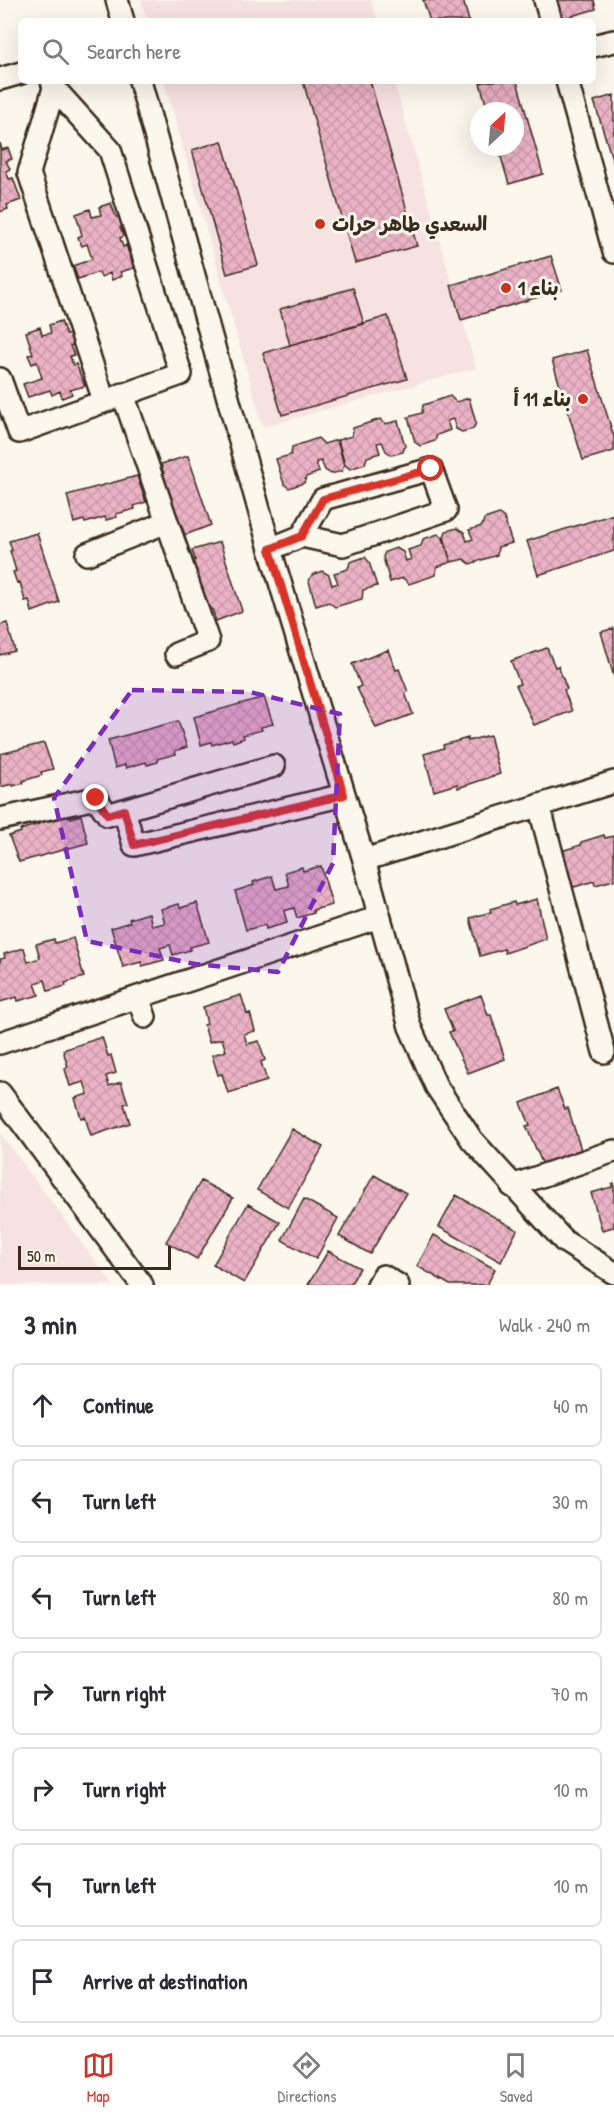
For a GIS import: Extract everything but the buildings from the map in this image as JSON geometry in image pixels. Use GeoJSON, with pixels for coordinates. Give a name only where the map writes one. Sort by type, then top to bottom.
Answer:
{"type":"FeatureCollection","features":[{"type":"Feature","properties":{"kind":"street"},"geometry":{"type":"LineString","coordinates":[[117,0],[122,18]]}},
{"type":"Feature","properties":{"kind":"street"},"geometry":{"type":"LineString","coordinates":[[545,0],[550,18]]}},
{"type":"Feature","properties":{"kind":"street"},"geometry":{"type":"LineString","coordinates":[[596,45],[614,41]]}},
{"type":"Feature","properties":{"kind":"street"},"geometry":{"type":"LineString","coordinates":[[0,79],[18,74]]}},
{"type":"Feature","properties":{"kind":"street"},"geometry":{"type":"LineString","coordinates":[[141,84],[270,549],[364,860],[410,1027],[436,1086],[472,1140],[564,1241],[614,1273]]}},
{"type":"Feature","properties":{"kind":"street"},"geometry":{"type":"LineString","coordinates":[[568,84],[614,252]]}},
{"type":"Feature","properties":{"kind":"street"},"geometry":{"type":"LineString","coordinates":[[0,379],[19,432],[181,374],[110,150],[53,85]]}},
{"type":"Feature","properties":{"kind":"street"},"geometry":{"type":"LineString","coordinates":[[53,85],[29,173],[114,398],[167,522],[208,641],[177,654]]}},
{"type":"Feature","properties":{"kind":"street"},"geometry":{"type":"LineString","coordinates":[[270,549],[302,536],[344,544],[446,510],[431,469],[323,499],[302,536]]}},
{"type":"Feature","properties":{"kind":"street"},"geometry":{"type":"LineString","coordinates":[[87,554],[167,522]]}},
{"type":"Feature","properties":{"kind":"street"},"geometry":{"type":"LineString","coordinates":[[0,819],[96,798],[108,815],[273,766]]}},
{"type":"Feature","properties":{"kind":"street"},"geometry":{"type":"LineString","coordinates":[[364,860],[614,782]]}},
{"type":"Feature","properties":{"kind":"street"},"geometry":{"type":"LineString","coordinates":[[124,810],[134,845],[344,795]]}},
{"type":"Feature","properties":{"kind":"street"},"geometry":{"type":"LineString","coordinates":[[539,805],[604,1052]]}},
{"type":"Feature","properties":{"kind":"street"},"geometry":{"type":"LineString","coordinates":[[0,1043],[379,917]]}},
{"type":"Feature","properties":{"kind":"street"},"geometry":{"type":"LineString","coordinates":[[138,997],[146,1017]]}},
{"type":"Feature","properties":{"kind":"street"},"geometry":{"type":"LineString","coordinates":[[0,1093],[142,1285]]}},
{"type":"Feature","properties":{"kind":"street"},"geometry":{"type":"LineString","coordinates":[[512,1186],[614,1151]]}},
{"type":"Feature","properties":{"kind":"street"},"geometry":{"type":"LineString","coordinates":[[378,1285],[383,1276],[398,1285]]}},
{"type":"Feature","properties":{"kind":"highlighted area"},"geometry":{"type":"Polygon","coordinates":[[[132,690],[250,692],[340,714],[333,863],[278,972],[195,964],[87,941],[54,798],[132,690]]]}},
{"type":"Feature","properties":{"kind":"shaded area"},"geometry":{"type":"Polygon","coordinates":[[[141,0],[371,0],[376,18],[146,18],[141,0]]]}},
{"type":"Feature","properties":{"kind":"shaded area","name":"السعدي طاهر حرات"},"geometry":{"type":"Polygon","coordinates":[[[165,84],[395,84],[476,368],[263,427],[165,84]]]}},
{"type":"Feature","properties":{"kind":"shaded area"},"geometry":{"type":"Polygon","coordinates":[[[0,1133],[113,1285],[0,1285],[0,1133]]]}},
{"type":"Feature","properties":{"kind":"place","name":"السعدي طاهر حرات"},"geometry":{"type":"Point","coordinates":[320,224]}},
{"type":"Feature","properties":{"kind":"place","name":"بناء 1"},"geometry":{"type":"Point","coordinates":[506,288]}},
{"type":"Feature","properties":{"kind":"place","name":"بناء 11 أ"},"geometry":{"type":"Point","coordinates":[583,399]}},
{"type":"Feature","properties":{"kind":"route"},"geometry":{"type":"LineString","coordinates":[[96,798],[108,815],[124,810],[134,845],[344,795],[270,549],[302,536],[323,499],[431,469]]}}]}
